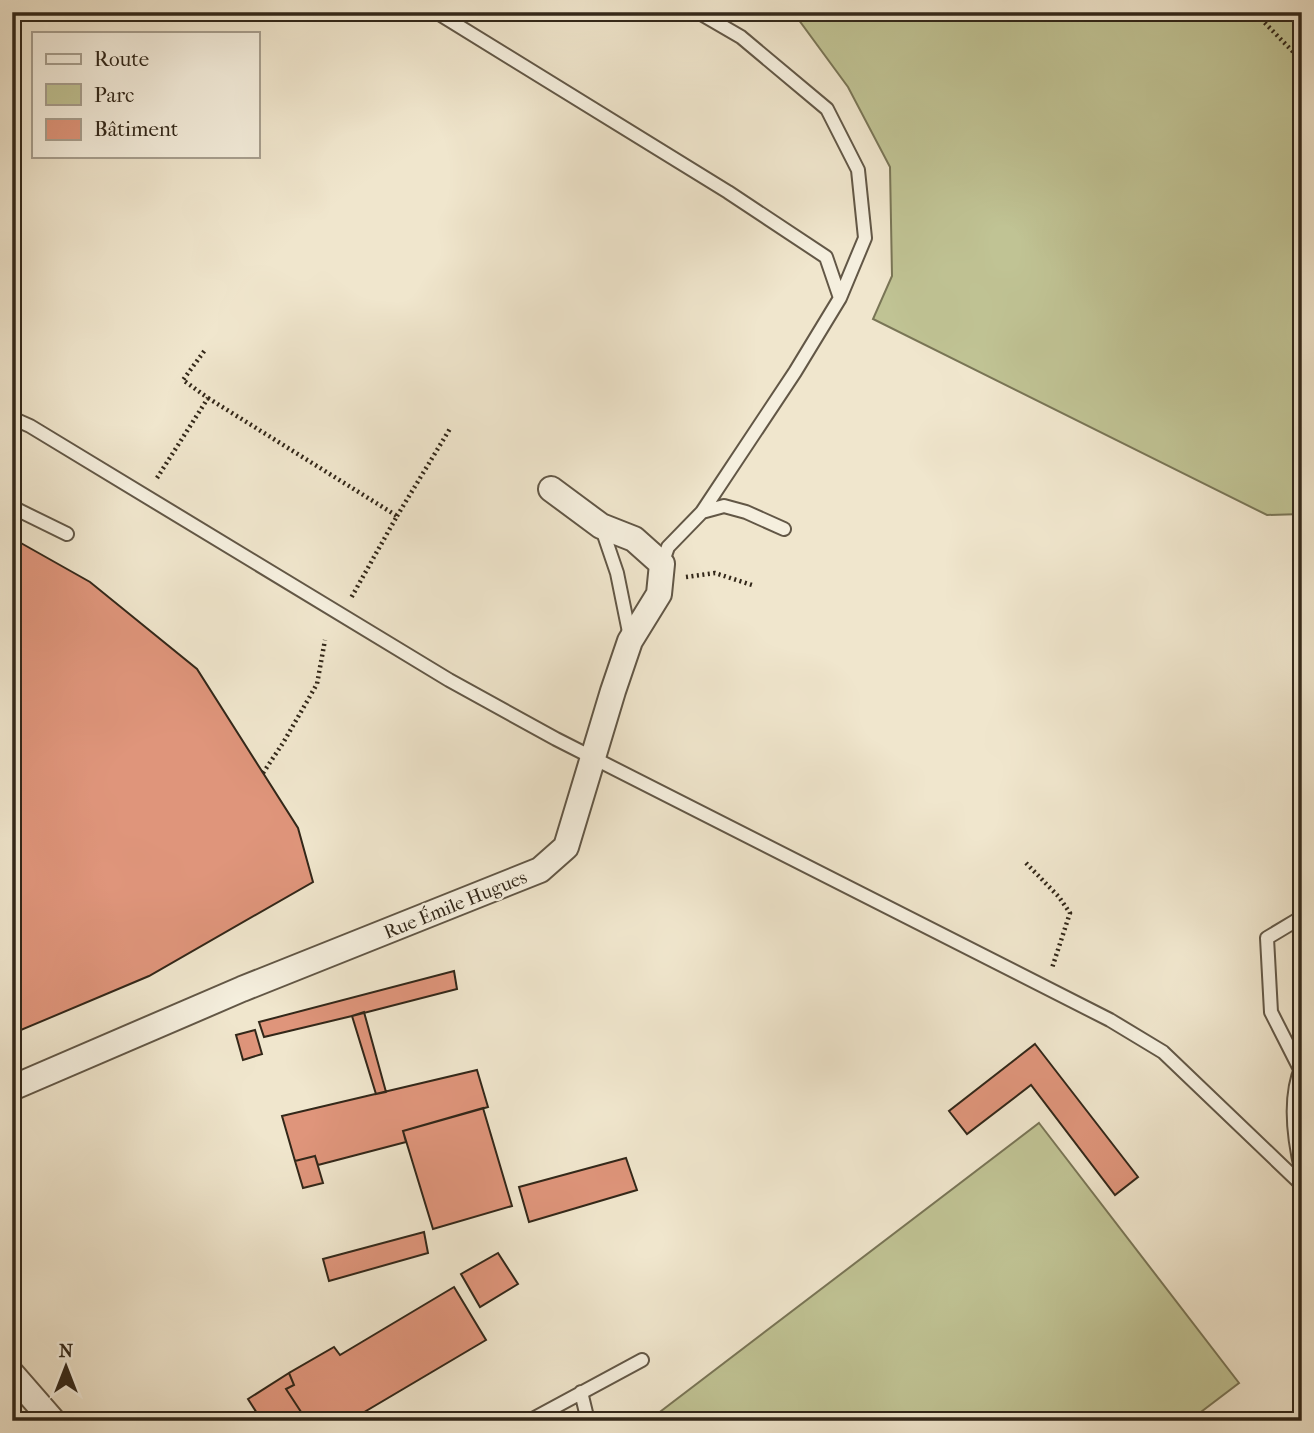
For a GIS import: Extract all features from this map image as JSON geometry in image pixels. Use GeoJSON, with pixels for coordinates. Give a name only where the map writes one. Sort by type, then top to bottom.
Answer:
{"type":"FeatureCollection","features":[{"type":"Feature","properties":{"kind":"street"},"geometry":{"type":"LineString","coordinates":[[551,489],[601,526],[634,539],[662,564]]}},
{"type":"Feature","properties":{"kind":"street","name":"Rue Émile Hugues"},"geometry":{"type":"LineString","coordinates":[[12,1088],[242,989],[540,870],[566,847],[630,641],[659,594],[662,564]]}},
{"type":"Feature","properties":{"kind":"street"},"geometry":{"type":"LineString","coordinates":[[12,1374],[53,1421]]}},
{"type":"Feature","properties":{"kind":"lane"},"geometry":{"type":"LineString","coordinates":[[436,12],[728,192],[826,257],[840,298]]}},
{"type":"Feature","properties":{"kind":"lane"},"geometry":{"type":"LineString","coordinates":[[662,564],[668,547],[702,512],[795,372],[840,298],[865,238],[858,170],[827,108],[741,37],[698,12]]}},
{"type":"Feature","properties":{"kind":"lane"},"geometry":{"type":"LineString","coordinates":[[12,418],[65,447],[449,680],[593,758],[1110,1020],[1163,1052],[1302,1185]]}},
{"type":"Feature","properties":{"kind":"lane"},"geometry":{"type":"LineString","coordinates":[[702,512],[724,506],[746,512],[784,529]]}},
{"type":"Feature","properties":{"kind":"lane"},"geometry":{"type":"LineString","coordinates":[[12,507],[67,534]]}},
{"type":"Feature","properties":{"kind":"lane"},"geometry":{"type":"LineString","coordinates":[[601,526],[617,573],[630,641]]}},
{"type":"Feature","properties":{"kind":"lane"},"geometry":{"type":"LineString","coordinates":[[1302,917],[1267,938],[1271,1012],[1301,1068],[1296,1148],[1302,1173]]}},
{"type":"Feature","properties":{"kind":"lane"},"geometry":{"type":"LineString","coordinates":[[529,1421],[642,1360]]}},
{"type":"Feature","properties":{"kind":"lane"},"geometry":{"type":"LineString","coordinates":[[582,1392],[588,1421]]}},
{"type":"Feature","properties":{"kind":"path"},"geometry":{"type":"LineString","coordinates":[[1264,12],[1264,22],[1302,61]]}},
{"type":"Feature","properties":{"kind":"path"},"geometry":{"type":"LineString","coordinates":[[205,350],[183,380],[397,516]]}},
{"type":"Feature","properties":{"kind":"path"},"geometry":{"type":"LineString","coordinates":[[156,480],[208,398]]}},
{"type":"Feature","properties":{"kind":"path"},"geometry":{"type":"LineString","coordinates":[[350,600],[451,427]]}},
{"type":"Feature","properties":{"kind":"path"},"geometry":{"type":"LineString","coordinates":[[659,594],[683,578],[715,573],[755,586]]}},
{"type":"Feature","properties":{"kind":"path"},"geometry":{"type":"LineString","coordinates":[[263,773],[284,743],[317,684],[325,640]]}},
{"type":"Feature","properties":{"kind":"path"},"geometry":{"type":"LineString","coordinates":[[1026,863],[1059,897],[1070,914],[1046,987]]}},
{"type":"Feature","properties":{"kind":"green space"},"geometry":{"type":"Polygon","coordinates":[[[793,12],[1302,12],[1302,514],[1267,515],[873,319],[892,276],[890,167],[848,87],[793,12]]]}},
{"type":"Feature","properties":{"kind":"green space"},"geometry":{"type":"Polygon","coordinates":[[[1039,1123],[1239,1383],[1189,1421],[648,1421],[1039,1123]]]}},
{"type":"Feature","properties":{"kind":"building"},"geometry":{"type":"Polygon","coordinates":[[[12,538],[90,582],[197,669],[298,828],[313,882],[149,976],[21,1030],[12,1027],[12,538]]]}},
{"type":"Feature","properties":{"kind":"building"},"geometry":{"type":"Polygon","coordinates":[[[454,971],[457,989],[264,1037],[259,1022],[454,971]]]}},
{"type":"Feature","properties":{"kind":"building"},"geometry":{"type":"Polygon","coordinates":[[[364,1012],[386,1092],[376,1094],[352,1016],[364,1012]]]}},
{"type":"Feature","properties":{"kind":"building"},"geometry":{"type":"Polygon","coordinates":[[[255,1030],[262,1054],[243,1060],[236,1035],[255,1030]]]}},
{"type":"Feature","properties":{"kind":"building"},"geometry":{"type":"Polygon","coordinates":[[[1035,1044],[1138,1177],[1115,1195],[1031,1085],[967,1134],[949,1111],[1035,1044]]]}},
{"type":"Feature","properties":{"kind":"building"},"geometry":{"type":"Polygon","coordinates":[[[477,1070],[488,1107],[403,1131],[406,1142],[318,1165],[315,1156],[295,1161],[282,1116],[477,1070]]]}},
{"type":"Feature","properties":{"kind":"building"},"geometry":{"type":"Polygon","coordinates":[[[483,1108],[512,1206],[433,1229],[403,1131],[483,1108]]]}},
{"type":"Feature","properties":{"kind":"building"},"geometry":{"type":"Polygon","coordinates":[[[315,1156],[323,1183],[303,1188],[295,1161],[315,1156]]]}},
{"type":"Feature","properties":{"kind":"building"},"geometry":{"type":"Polygon","coordinates":[[[626,1158],[637,1190],[529,1222],[519,1187],[626,1158]]]}},
{"type":"Feature","properties":{"kind":"building"},"geometry":{"type":"Polygon","coordinates":[[[424,1232],[428,1253],[329,1281],[323,1259],[424,1232]]]}},
{"type":"Feature","properties":{"kind":"building"},"geometry":{"type":"Polygon","coordinates":[[[498,1253],[518,1284],[480,1307],[461,1274],[498,1253]]]}},
{"type":"Feature","properties":{"kind":"building"},"geometry":{"type":"Polygon","coordinates":[[[454,1287],[486,1340],[349,1421],[307,1421],[286,1389],[294,1385],[289,1373],[334,1347],[340,1355],[454,1287]]]}},
{"type":"Feature","properties":{"kind":"building"},"geometry":{"type":"Polygon","coordinates":[[[289,1373],[294,1385],[286,1389],[307,1421],[262,1421],[248,1399],[289,1373]]]}}]}
